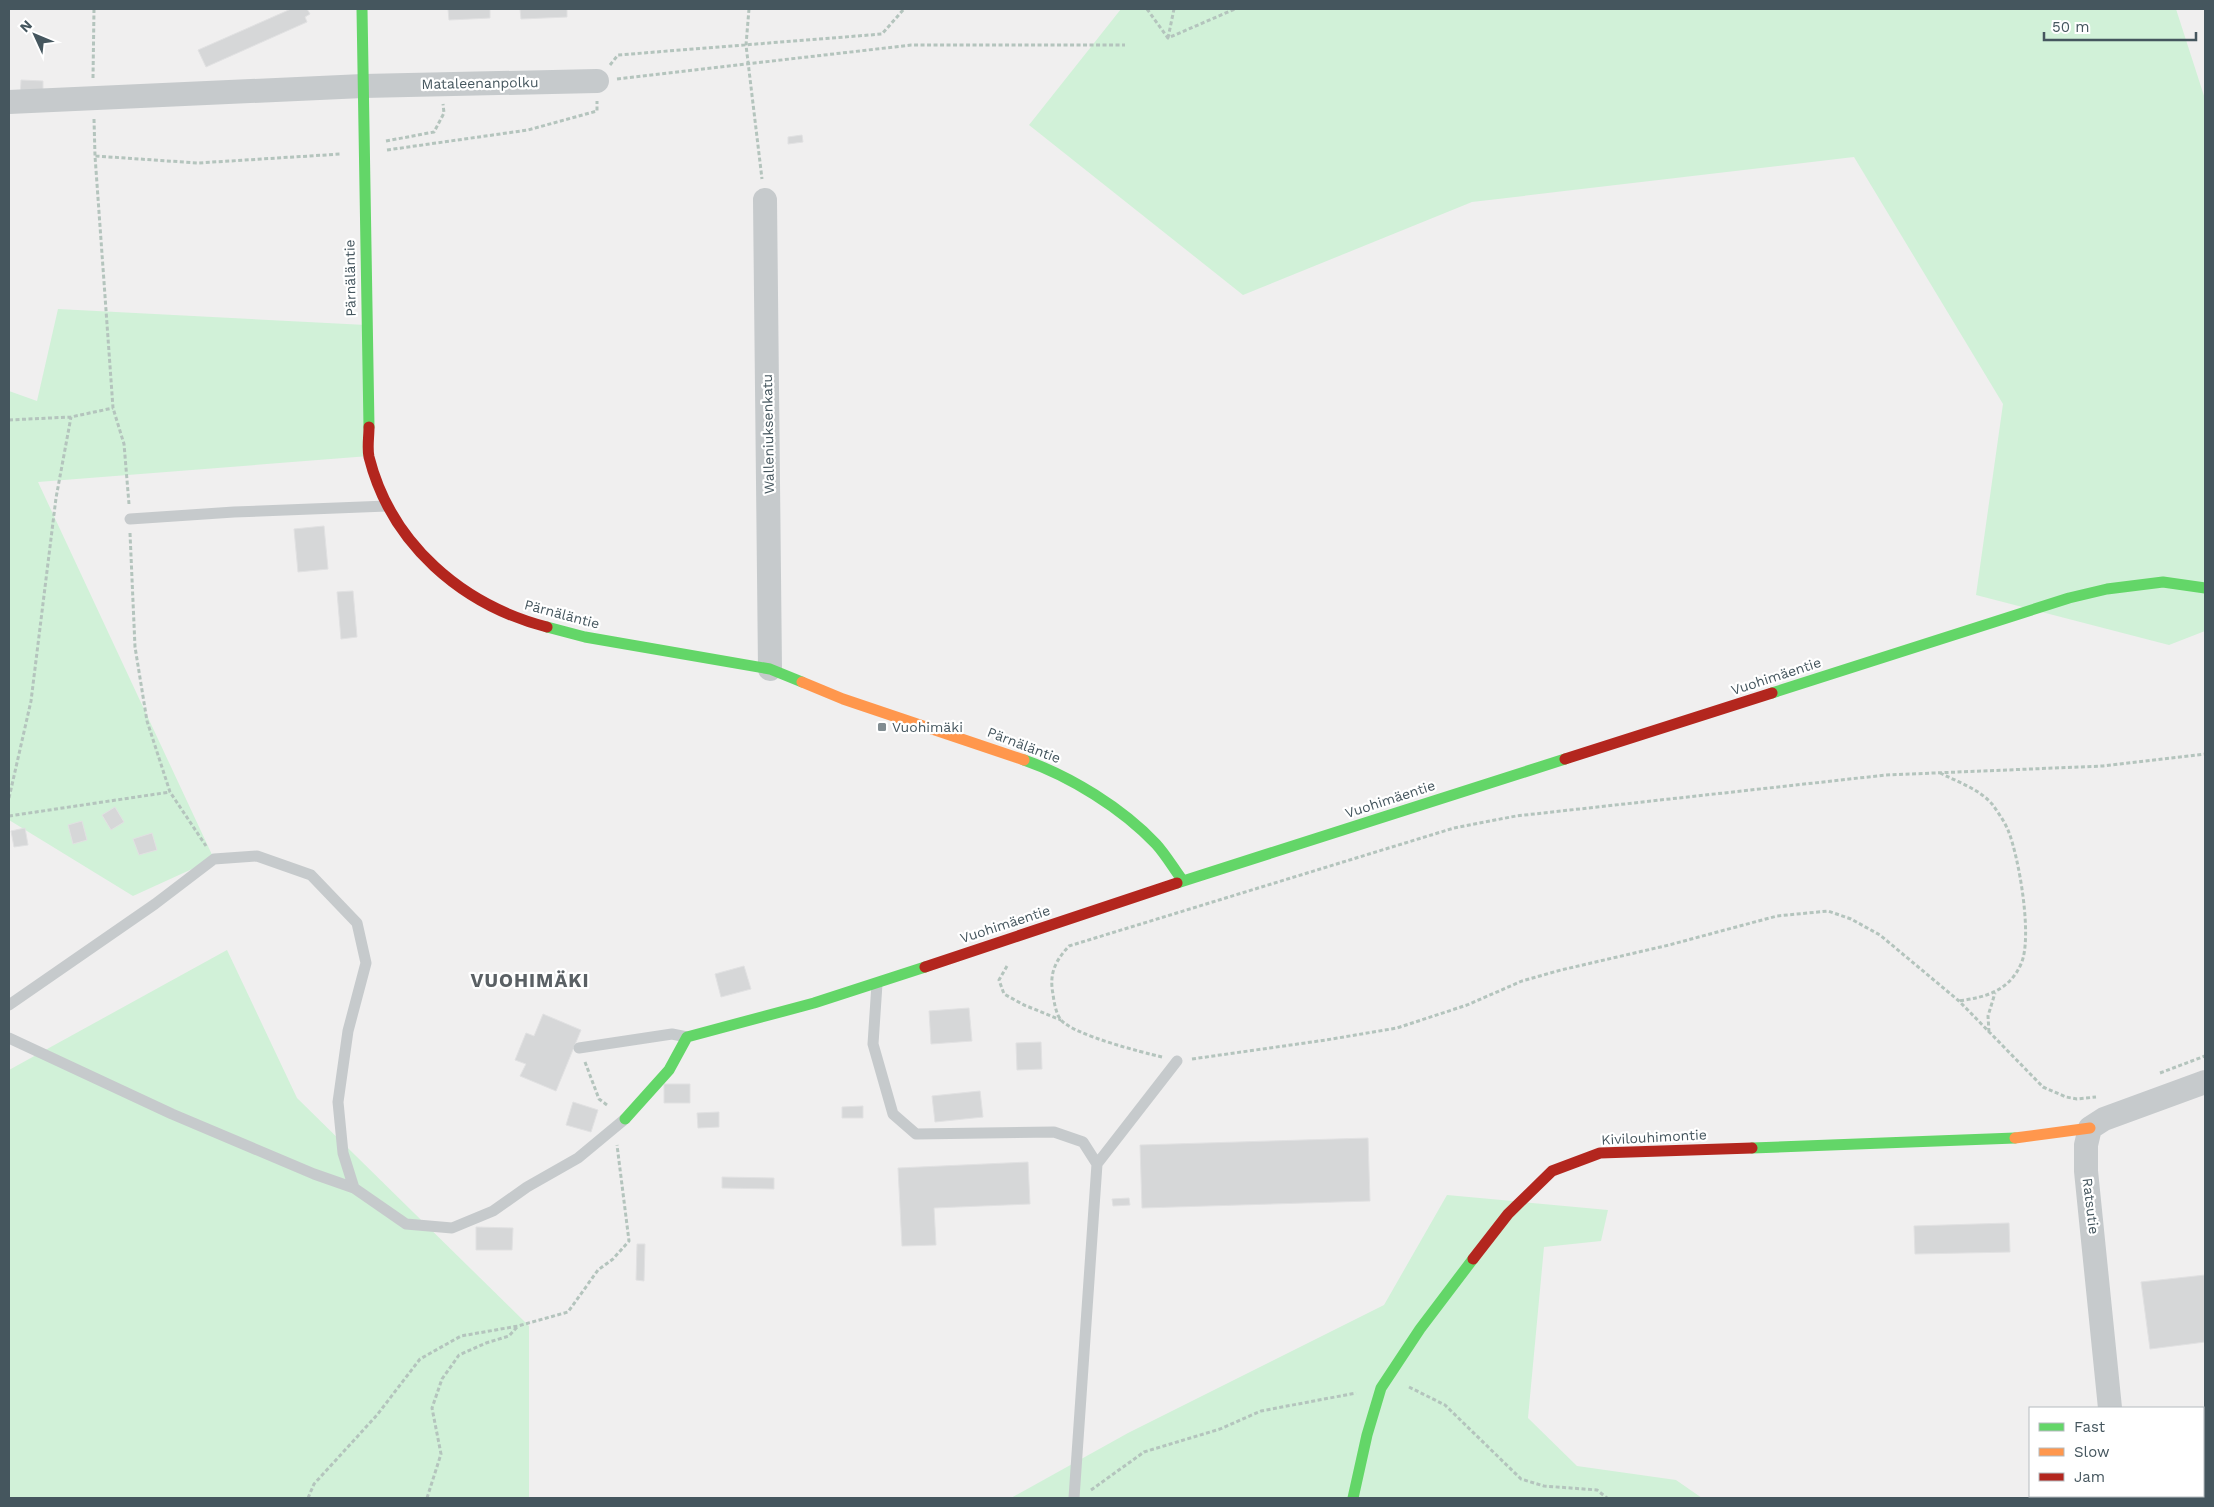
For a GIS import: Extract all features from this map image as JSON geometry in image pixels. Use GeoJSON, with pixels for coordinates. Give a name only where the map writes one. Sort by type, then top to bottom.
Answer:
{"type":"FeatureCollection","features":[{"type":"Feature","properties":{"kind":"street","name":"Pärnäläntie"},"geometry":{"type":"LineString","coordinates":[[362,9],[369,456],[387,506],[407,538],[432,566],[472,597],[523,621],[585,637],[770,669],[843,699],[1030,762],[1084,786],[1113,808],[1156,844],[1183,881]]}},
{"type":"Feature","properties":{"kind":"street","name":"Mataleenanpolku"},"geometry":{"type":"LineString","coordinates":[[9,102],[363,86],[597,81]]}},
{"type":"Feature","properties":{"kind":"street","name":"Walleniuksenkatu"},"geometry":{"type":"LineString","coordinates":[[765,200],[770,669]]}},
{"type":"Feature","properties":{"kind":"street","name":"Vuohimäentie"},"geometry":{"type":"LineString","coordinates":[[687,1037],[741,1024],[877,982],[1183,881],[2070,598],[2108,589],[2163,582],[2205,588]]}},
{"type":"Feature","properties":{"kind":"street"},"geometry":{"type":"LineString","coordinates":[[625,1119],[669,1070],[687,1037]]}},
{"type":"Feature","properties":{"kind":"street"},"geometry":{"type":"LineString","coordinates":[[2090,1128],[2104,1119],[2205,1082]]}},
{"type":"Feature","properties":{"kind":"street","name":"Ratsutie"},"geometry":{"type":"LineString","coordinates":[[2090,1128],[2086,1144],[2086,1170],[2110,1407]]}},
{"type":"Feature","properties":{"kind":"street","name":"Kivilouhimontie"},"geometry":{"type":"LineString","coordinates":[[1353,1498],[1367,1435],[1381,1388],[1420,1329],[1508,1214],[1552,1171],[1600,1153],[2005,1139],[2090,1128]]}},
{"type":"Feature","properties":{"kind":"lane"},"geometry":{"type":"LineString","coordinates":[[130,519],[234,512],[387,506]]}},
{"type":"Feature","properties":{"kind":"lane"},"geometry":{"type":"LineString","coordinates":[[9,1005],[155,904],[214,860],[257,856],[311,875],[357,923],[366,964],[348,1031],[338,1102],[343,1153],[354,1188]]}},
{"type":"Feature","properties":{"kind":"lane"},"geometry":{"type":"LineString","coordinates":[[877,982],[873,1044],[893,1114],[916,1134],[1054,1132],[1083,1142],[1097,1164]]}},
{"type":"Feature","properties":{"kind":"lane"},"geometry":{"type":"LineString","coordinates":[[579,1048],[672,1034],[687,1037]]}},
{"type":"Feature","properties":{"kind":"lane"},"geometry":{"type":"LineString","coordinates":[[9,1038],[172,1114],[314,1174],[354,1188],[406,1224],[452,1228],[493,1211],[527,1187],[578,1158],[625,1119]]}},
{"type":"Feature","properties":{"kind":"lane"},"geometry":{"type":"LineString","coordinates":[[1074,1498],[1097,1164],[1177,1061]]}},
{"type":"Feature","properties":{"kind":"path"},"geometry":{"type":"LineString","coordinates":[[749,9],[746,45],[765,200]]}},
{"type":"Feature","properties":{"kind":"path"},"geometry":{"type":"LineString","coordinates":[[385,150],[528,130],[597,111],[597,81],[618,55],[882,34],[904,9]]}},
{"type":"Feature","properties":{"kind":"path"},"geometry":{"type":"LineString","coordinates":[[1147,9],[1168,38]]}},
{"type":"Feature","properties":{"kind":"path"},"geometry":{"type":"LineString","coordinates":[[1168,38],[1174,9]]}},
{"type":"Feature","properties":{"kind":"path"},"geometry":{"type":"LineString","coordinates":[[1168,38],[1235,9]]}},
{"type":"Feature","properties":{"kind":"path"},"geometry":{"type":"LineString","coordinates":[[597,81],[911,46],[1125,45]]}},
{"type":"Feature","properties":{"kind":"path"},"geometry":{"type":"LineString","coordinates":[[364,144],[434,132]]}},
{"type":"Feature","properties":{"kind":"path"},"geometry":{"type":"LineString","coordinates":[[214,860],[170,792],[147,721],[135,646],[130,519],[124,444],[113,408],[95,156],[198,163],[346,154]]}},
{"type":"Feature","properties":{"kind":"path"},"geometry":{"type":"LineString","coordinates":[[9,420],[71,417],[113,408]]}},
{"type":"Feature","properties":{"kind":"path"},"geometry":{"type":"LineString","coordinates":[[9,798],[30,701],[56,498],[71,417]]}},
{"type":"Feature","properties":{"kind":"path"},"geometry":{"type":"LineString","coordinates":[[1060,949],[1454,828],[1536,814],[1886,775],[2103,766],[2205,754]]}},
{"type":"Feature","properties":{"kind":"path"},"geometry":{"type":"LineString","coordinates":[[1938,773],[1977,791],[1991,803],[2008,830],[2016,859],[2023,898],[2026,934],[2022,963],[2011,979],[1995,993],[1959,1001]]}},
{"type":"Feature","properties":{"kind":"path"},"geometry":{"type":"LineString","coordinates":[[9,816],[170,792]]}},
{"type":"Feature","properties":{"kind":"path"},"geometry":{"type":"LineString","coordinates":[[1016,962],[1007,965],[1000,980],[1004,994],[1024,1006],[1061,1020],[1080,1031],[1121,1047],[1177,1061],[1397,1028],[1467,1005],[1497,990],[1530,979],[1777,916],[1828,911],[1843,916],[1880,935],[1959,1001],[2032,1078],[2055,1094],[2077,1099],[2101,1095]]}},
{"type":"Feature","properties":{"kind":"path"},"geometry":{"type":"LineString","coordinates":[[1061,1020],[1055,1005],[1050,980],[1058,959],[1069,946]]}},
{"type":"Feature","properties":{"kind":"path"},"geometry":{"type":"LineString","coordinates":[[1989,1033],[1988,1016],[1995,993]]}},
{"type":"Feature","properties":{"kind":"path"},"geometry":{"type":"LineString","coordinates":[[579,1048],[600,1099],[625,1119]]}},
{"type":"Feature","properties":{"kind":"path"},"geometry":{"type":"LineString","coordinates":[[2153,1076],[2205,1056]]}},
{"type":"Feature","properties":{"kind":"path"},"geometry":{"type":"LineString","coordinates":[[308,1498],[314,1484],[377,1415],[420,1359],[461,1336],[518,1326],[568,1312],[598,1270],[613,1259],[629,1241],[615,1127]]}},
{"type":"Feature","properties":{"kind":"path"},"geometry":{"type":"LineString","coordinates":[[427,1498],[441,1454],[432,1408],[442,1379],[459,1355],[486,1342],[509,1336],[518,1326]]}},
{"type":"Feature","properties":{"kind":"green space"},"geometry":{"type":"Polygon","coordinates":[[[1121,9],[2176,9],[2205,99],[2205,631],[2169,645],[1976,595],[2003,404],[1854,157],[1472,202],[1243,295],[1029,125],[1121,9]]]}},
{"type":"Feature","properties":{"kind":"green space"},"geometry":{"type":"Polygon","coordinates":[[[58,309],[366,325],[369,456],[38,482],[214,859],[133,896],[9,820],[9,391],[37,401],[58,309]]]}},
{"type":"Feature","properties":{"kind":"green space"},"geometry":{"type":"Polygon","coordinates":[[[227,950],[297,1098],[529,1326],[529,1498],[9,1498],[9,1070],[227,950]]]}},
{"type":"Feature","properties":{"kind":"green space"},"geometry":{"type":"Polygon","coordinates":[[[1447,1195],[1608,1210],[1601,1241],[1544,1247],[1528,1418],[1577,1466],[1676,1480],[1702,1498],[1011,1498],[1128,1433],[1384,1305],[1447,1195]]]}},
{"type":"Feature","properties":{"kind":"building"},"geometry":{"type":"Polygon","coordinates":[[[291,9],[307,9],[310,14],[305,17],[307,22],[206,67],[198,50],[291,9]]]}},
{"type":"Feature","properties":{"kind":"building"},"geometry":{"type":"Polygon","coordinates":[[[448,9],[490,9],[490,18],[449,20],[448,9]]]}},
{"type":"Feature","properties":{"kind":"building"},"geometry":{"type":"Polygon","coordinates":[[[520,9],[567,9],[567,17],[521,19],[520,9]]]}},
{"type":"Feature","properties":{"kind":"building"},"geometry":{"type":"Polygon","coordinates":[[[21,80],[43,81],[43,99],[20,98],[21,80]]]}},
{"type":"Feature","properties":{"kind":"building"},"geometry":{"type":"Polygon","coordinates":[[[802,135],[803,142],[788,144],[788,137],[802,135]]]}},
{"type":"Feature","properties":{"kind":"building"},"geometry":{"type":"Polygon","coordinates":[[[324,526],[328,569],[298,572],[294,529],[324,526]]]}},
{"type":"Feature","properties":{"kind":"building"},"geometry":{"type":"Polygon","coordinates":[[[353,591],[357,637],[341,639],[337,592],[353,591]]]}},
{"type":"Feature","properties":{"kind":"building"},"geometry":{"type":"Polygon","coordinates":[[[115,807],[124,822],[111,830],[102,815],[115,807]]]}},
{"type":"Feature","properties":{"kind":"building"},"geometry":{"type":"Polygon","coordinates":[[[82,821],[87,840],[73,844],[68,825],[82,821]]]}},
{"type":"Feature","properties":{"kind":"building"},"geometry":{"type":"Polygon","coordinates":[[[25,828],[28,845],[14,847],[11,831],[25,828]]]}},
{"type":"Feature","properties":{"kind":"building"},"geometry":{"type":"Polygon","coordinates":[[[152,833],[157,850],[139,855],[133,839],[152,833]]]}},
{"type":"Feature","properties":{"kind":"building"},"geometry":{"type":"Polygon","coordinates":[[[744,966],[751,989],[721,997],[715,974],[744,966]]]}},
{"type":"Feature","properties":{"kind":"building"},"geometry":{"type":"Polygon","coordinates":[[[969,1008],[972,1041],[931,1044],[929,1011],[969,1008]]]}},
{"type":"Feature","properties":{"kind":"building"},"geometry":{"type":"Polygon","coordinates":[[[543,1014],[581,1030],[556,1091],[520,1076],[526,1064],[515,1060],[526,1033],[534,1036],[543,1014]]]}},
{"type":"Feature","properties":{"kind":"building"},"geometry":{"type":"Polygon","coordinates":[[[1041,1042],[1042,1069],[1017,1070],[1016,1043],[1041,1042]]]}},
{"type":"Feature","properties":{"kind":"building"},"geometry":{"type":"Polygon","coordinates":[[[664,1084],[690,1084],[690,1103],[664,1103],[664,1084]]]}},
{"type":"Feature","properties":{"kind":"building"},"geometry":{"type":"Polygon","coordinates":[[[980,1091],[983,1117],[935,1122],[932,1096],[980,1091]]]}},
{"type":"Feature","properties":{"kind":"building"},"geometry":{"type":"Polygon","coordinates":[[[573,1102],[598,1110],[591,1132],[566,1125],[573,1102]]]}},
{"type":"Feature","properties":{"kind":"building"},"geometry":{"type":"Polygon","coordinates":[[[863,1106],[863,1118],[842,1118],[842,1107],[863,1106]]]}},
{"type":"Feature","properties":{"kind":"building"},"geometry":{"type":"Polygon","coordinates":[[[719,1112],[719,1127],[698,1128],[697,1113],[719,1112]]]}},
{"type":"Feature","properties":{"kind":"building"},"geometry":{"type":"Polygon","coordinates":[[[1368,1138],[1370,1201],[1142,1208],[1140,1145],[1368,1138]]]}},
{"type":"Feature","properties":{"kind":"building"},"geometry":{"type":"Polygon","coordinates":[[[1028,1162],[1030,1204],[934,1208],[936,1245],[902,1246],[898,1168],[1028,1162]]]}},
{"type":"Feature","properties":{"kind":"building"},"geometry":{"type":"Polygon","coordinates":[[[722,1177],[774,1178],[774,1189],[722,1188],[722,1177]]]}},
{"type":"Feature","properties":{"kind":"building"},"geometry":{"type":"Polygon","coordinates":[[[1129,1198],[1130,1205],[1113,1206],[1112,1199],[1129,1198]]]}},
{"type":"Feature","properties":{"kind":"building"},"geometry":{"type":"Polygon","coordinates":[[[2009,1223],[2010,1252],[1915,1254],[1914,1226],[2009,1223]]]}},
{"type":"Feature","properties":{"kind":"building"},"geometry":{"type":"Polygon","coordinates":[[[476,1227],[513,1228],[512,1250],[476,1250],[476,1227]]]}},
{"type":"Feature","properties":{"kind":"building"},"geometry":{"type":"Polygon","coordinates":[[[637,1244],[645,1244],[644,1281],[636,1280],[637,1244]]]}},
{"type":"Feature","properties":{"kind":"building"},"geometry":{"type":"Polygon","coordinates":[[[2205,1275],[2205,1342],[2150,1349],[2141,1282],[2205,1275]]]}},
{"type":"Feature","properties":{"kind":"traffic: fast"},"geometry":{"type":"LineString","coordinates":[[362,9],[369,427]]}},
{"type":"Feature","properties":{"kind":"traffic: fast"},"geometry":{"type":"LineString","coordinates":[[1772,693],[2069,598],[2107,589],[2163,582],[2205,588]]}},
{"type":"Feature","properties":{"kind":"traffic: fast"},"geometry":{"type":"LineString","coordinates":[[547,627],[585,637],[770,669],[802,682]]}},
{"type":"Feature","properties":{"kind":"traffic: fast"},"geometry":{"type":"LineString","coordinates":[[1177,883],[1565,759]]}},
{"type":"Feature","properties":{"kind":"traffic: fast"},"geometry":{"type":"LineString","coordinates":[[1024,760],[1077,784],[1128,818],[1156,844],[1183,881]]}},
{"type":"Feature","properties":{"kind":"traffic: fast"},"geometry":{"type":"LineString","coordinates":[[625,1119],[669,1070],[687,1037],[814,1003],[925,967]]}},
{"type":"Feature","properties":{"kind":"traffic: fast"},"geometry":{"type":"LineString","coordinates":[[1752,1148],[2015,1138]]}},
{"type":"Feature","properties":{"kind":"traffic: fast"},"geometry":{"type":"LineString","coordinates":[[1353,1498],[1367,1435],[1381,1388],[1420,1329],[1473,1259]]}},
{"type":"Feature","properties":{"kind":"traffic: slow"},"geometry":{"type":"LineString","coordinates":[[802,682],[843,699],[1024,760]]}},
{"type":"Feature","properties":{"kind":"traffic: slow"},"geometry":{"type":"LineString","coordinates":[[2015,1138],[2090,1128]]}},
{"type":"Feature","properties":{"kind":"traffic: jam"},"geometry":{"type":"LineString","coordinates":[[369,427],[369,457],[379,488],[394,517],[413,543],[434,566],[459,586],[486,603],[516,617],[547,627]]}},
{"type":"Feature","properties":{"kind":"traffic: jam"},"geometry":{"type":"LineString","coordinates":[[1565,759],[1772,693]]}},
{"type":"Feature","properties":{"kind":"traffic: jam"},"geometry":{"type":"LineString","coordinates":[[925,967],[1177,883]]}},
{"type":"Feature","properties":{"kind":"traffic: jam"},"geometry":{"type":"LineString","coordinates":[[1473,1259],[1508,1214],[1552,1171],[1600,1153],[1752,1148]]}},
{"type":"Feature","properties":{"kind":"place","name":"Vuohimäki"},"geometry":{"type":"Point","coordinates":[882,727]}},
{"type":"Feature","properties":{"kind":"district","name":"VUOHIMÄKI"},"geometry":{"type":"Point","coordinates":[530,980]}}]}
